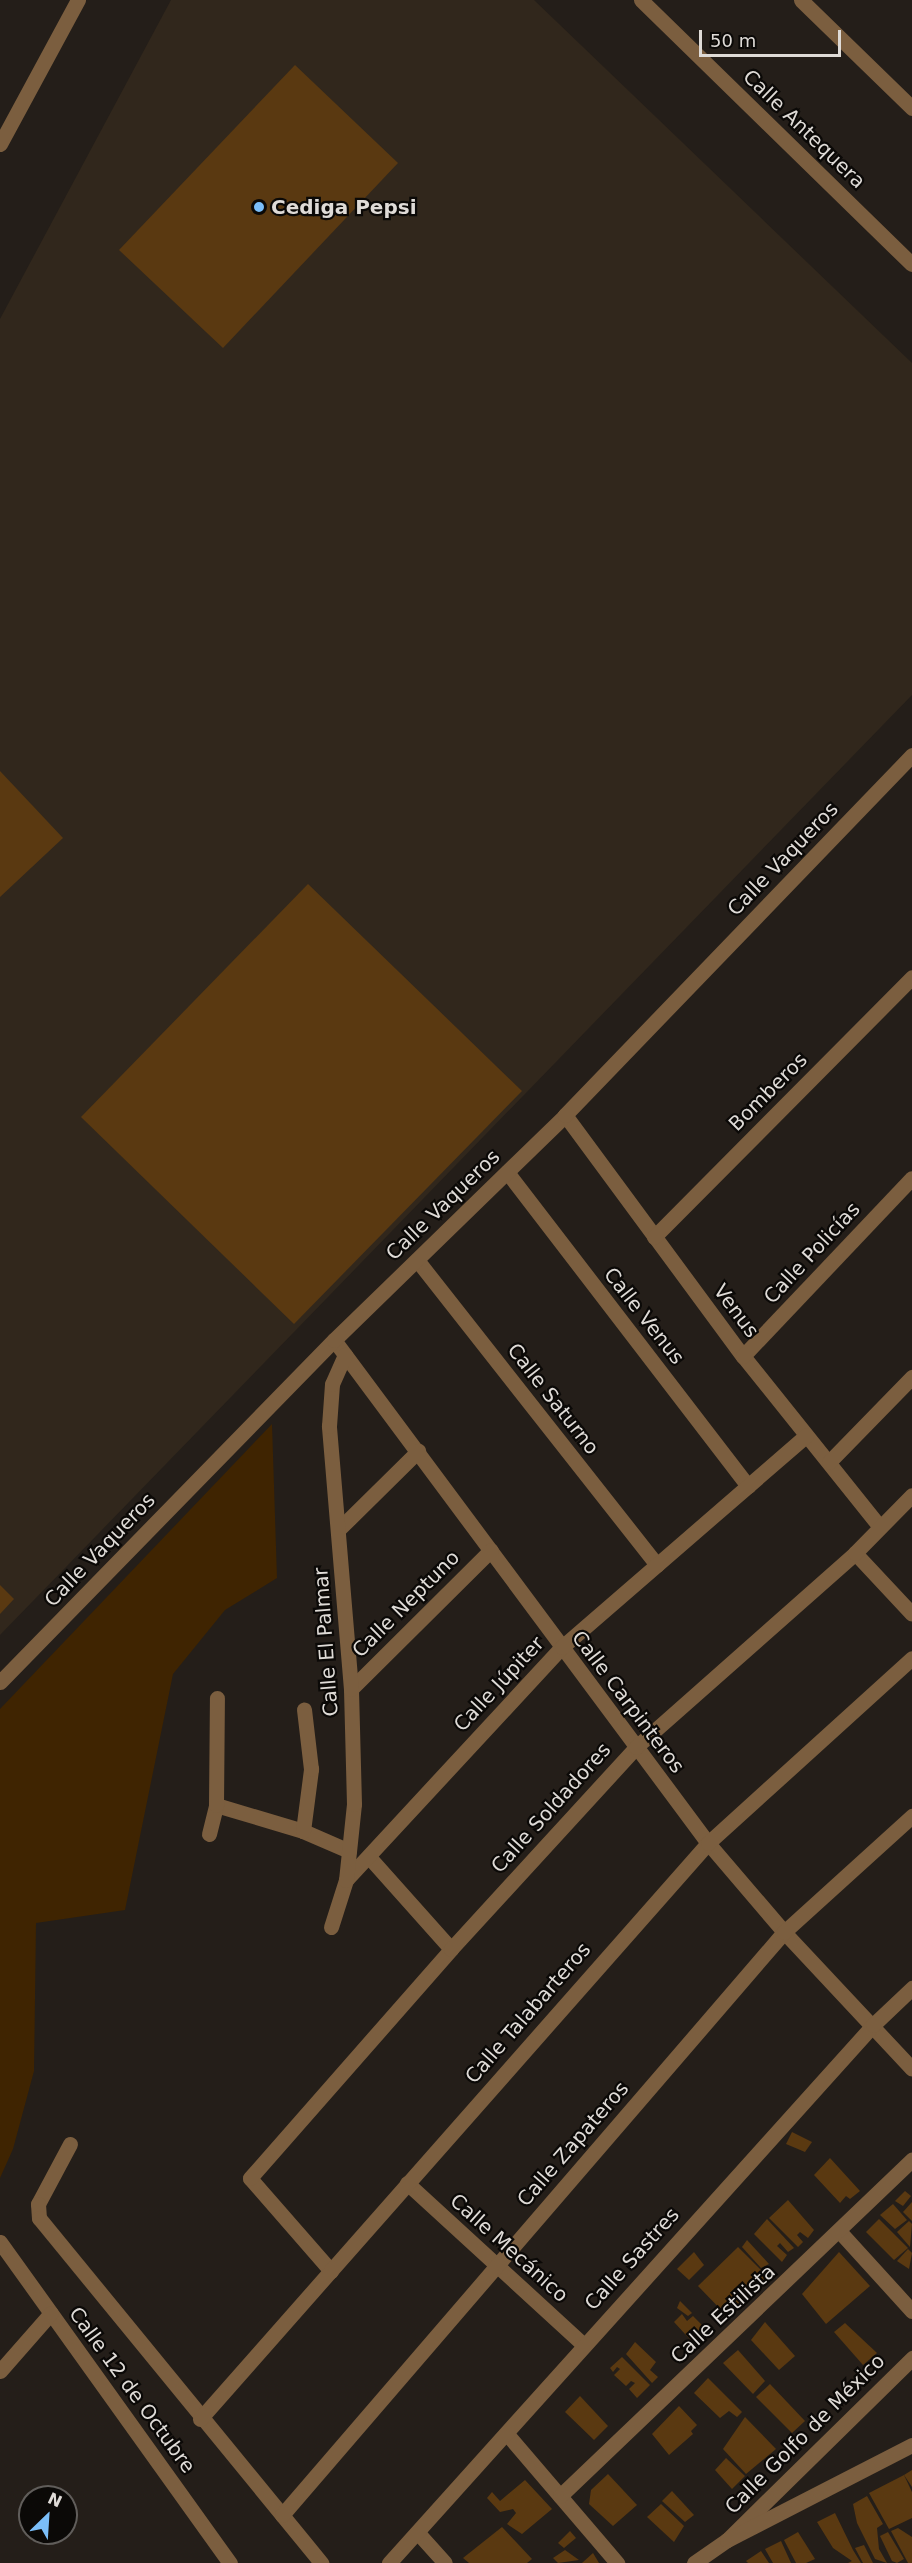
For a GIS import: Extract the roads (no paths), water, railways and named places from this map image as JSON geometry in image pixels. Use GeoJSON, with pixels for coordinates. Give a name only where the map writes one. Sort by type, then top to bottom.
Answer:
{"type":"FeatureCollection","features":[{"type":"Feature","properties":{"kind":"street"},"geometry":{"type":"LineString","coordinates":[[0,144],[78,0]]}},
{"type":"Feature","properties":{"kind":"street","name":"Calle Antequera"},"geometry":{"type":"LineString","coordinates":[[641,0],[912,264]]}},
{"type":"Feature","properties":{"kind":"street"},"geometry":{"type":"LineString","coordinates":[[801,0],[912,108]]}},
{"type":"Feature","properties":{"kind":"street","name":"Calle Vaqueros"},"geometry":{"type":"LineString","coordinates":[[0,1682],[334,1340],[565,1115],[912,755]]}},
{"type":"Feature","properties":{"kind":"street","name":"Bomberos"},"geometry":{"type":"LineString","coordinates":[[654,1237],[912,977]]}},
{"type":"Feature","properties":{"kind":"street","name":"Venus"},"geometry":{"type":"LineString","coordinates":[[565,1115],[743,1356],[879,1526]]}},
{"type":"Feature","properties":{"kind":"street","name":"Calle Venus"},"geometry":{"type":"LineString","coordinates":[[507,1172],[748,1486]]}},
{"type":"Feature","properties":{"kind":"street","name":"Calle Policías"},"geometry":{"type":"LineString","coordinates":[[743,1356],[912,1178]]}},
{"type":"Feature","properties":{"kind":"street","name":"Calle Saturno"},"geometry":{"type":"LineString","coordinates":[[417,1260],[657,1565]]}},
{"type":"Feature","properties":{"kind":"street","name":"Calle Carpinteros"},"geometry":{"type":"LineString","coordinates":[[334,1340],[708,1843],[784,1932],[912,2069]]}},
{"type":"Feature","properties":{"kind":"street","name":"Calle El Palmar"},"geometry":{"type":"LineString","coordinates":[[331,1927],[346,1880],[354,1783],[351,1689],[340,1528],[329,1426],[332,1384],[345,1355]]}},
{"type":"Feature","properties":{"kind":"street"},"geometry":{"type":"LineString","coordinates":[[829,1462],[912,1377]]}},
{"type":"Feature","properties":{"kind":"street","name":"Calle Júpiter"},"geometry":{"type":"LineString","coordinates":[[346,1880],[562,1647],[806,1436]]}},
{"type":"Feature","properties":{"kind":"street"},"geometry":{"type":"LineString","coordinates":[[340,1528],[418,1451]]}},
{"type":"Feature","properties":{"kind":"street","name":"Calle Soldadores"},"geometry":{"type":"LineString","coordinates":[[331,2271],[250,2178],[451,1949],[636,1747],[855,1553],[879,1526],[912,1495]]}},
{"type":"Feature","properties":{"kind":"street","name":"Calle Neptuno"},"geometry":{"type":"LineString","coordinates":[[351,1689],[491,1550]]}},
{"type":"Feature","properties":{"kind":"street"},"geometry":{"type":"LineString","coordinates":[[855,1553],[912,1614]]}},
{"type":"Feature","properties":{"kind":"street","name":"Calle Talabarteros"},"geometry":{"type":"LineString","coordinates":[[200,2419],[708,1843],[912,1658]]}},
{"type":"Feature","properties":{"kind":"street"},"geometry":{"type":"LineString","coordinates":[[209,1834],[216,1805],[217,1698]]}},
{"type":"Feature","properties":{"kind":"street"},"geometry":{"type":"LineString","coordinates":[[303,1831],[311,1769],[304,1709]]}},
{"type":"Feature","properties":{"kind":"street"},"geometry":{"type":"LineString","coordinates":[[216,1805],[303,1831],[349,1851]]}},
{"type":"Feature","properties":{"kind":"street","name":"Calle Zapateros"},"geometry":{"type":"LineString","coordinates":[[282,2516],[784,1932],[912,1816]]}},
{"type":"Feature","properties":{"kind":"street"},"geometry":{"type":"LineString","coordinates":[[369,1857],[451,1949]]}},
{"type":"Feature","properties":{"kind":"street","name":"Calle Sastres"},"geometry":{"type":"LineString","coordinates":[[389,2563],[507,2434],[583,2344],[873,2025],[912,1988]]}},
{"type":"Feature","properties":{"kind":"street"},"geometry":{"type":"LineString","coordinates":[[70,2144],[38,2204],[39,2218],[200,2419],[321,2563]]}},
{"type":"Feature","properties":{"kind":"street","name":"Calle Estilista"},"geometry":{"type":"LineString","coordinates":[[560,2496],[840,2232],[912,2160]]}},
{"type":"Feature","properties":{"kind":"street","name":"Calle Mecánico"},"geometry":{"type":"LineString","coordinates":[[407,2183],[495,2266],[583,2344]]}},
{"type":"Feature","properties":{"kind":"street"},"geometry":{"type":"LineString","coordinates":[[840,2232],[912,2311]]}},
{"type":"Feature","properties":{"kind":"street","name":"Calle 12 de Octubre"},"geometry":{"type":"LineString","coordinates":[[0,2242],[223,2561]]}},
{"type":"Feature","properties":{"kind":"street"},"geometry":{"type":"LineString","coordinates":[[0,2371],[51,2313]]}},
{"type":"Feature","properties":{"kind":"street","name":"Calle Golfo de México"},"geometry":{"type":"LineString","coordinates":[[727,2540],[912,2358]]}},
{"type":"Feature","properties":{"kind":"street"},"geometry":{"type":"LineString","coordinates":[[507,2434],[617,2563]]}},
{"type":"Feature","properties":{"kind":"street"},"geometry":{"type":"LineString","coordinates":[[694,2563],[727,2540],[912,2445]]}},
{"type":"Feature","properties":{"kind":"street"},"geometry":{"type":"LineString","coordinates":[[418,2533],[445,2563]]}},
{"type":"Feature","properties":{"kind":"place","name":"Cediga Pepsi"},"geometry":{"type":"Point","coordinates":[259,207]}}]}
